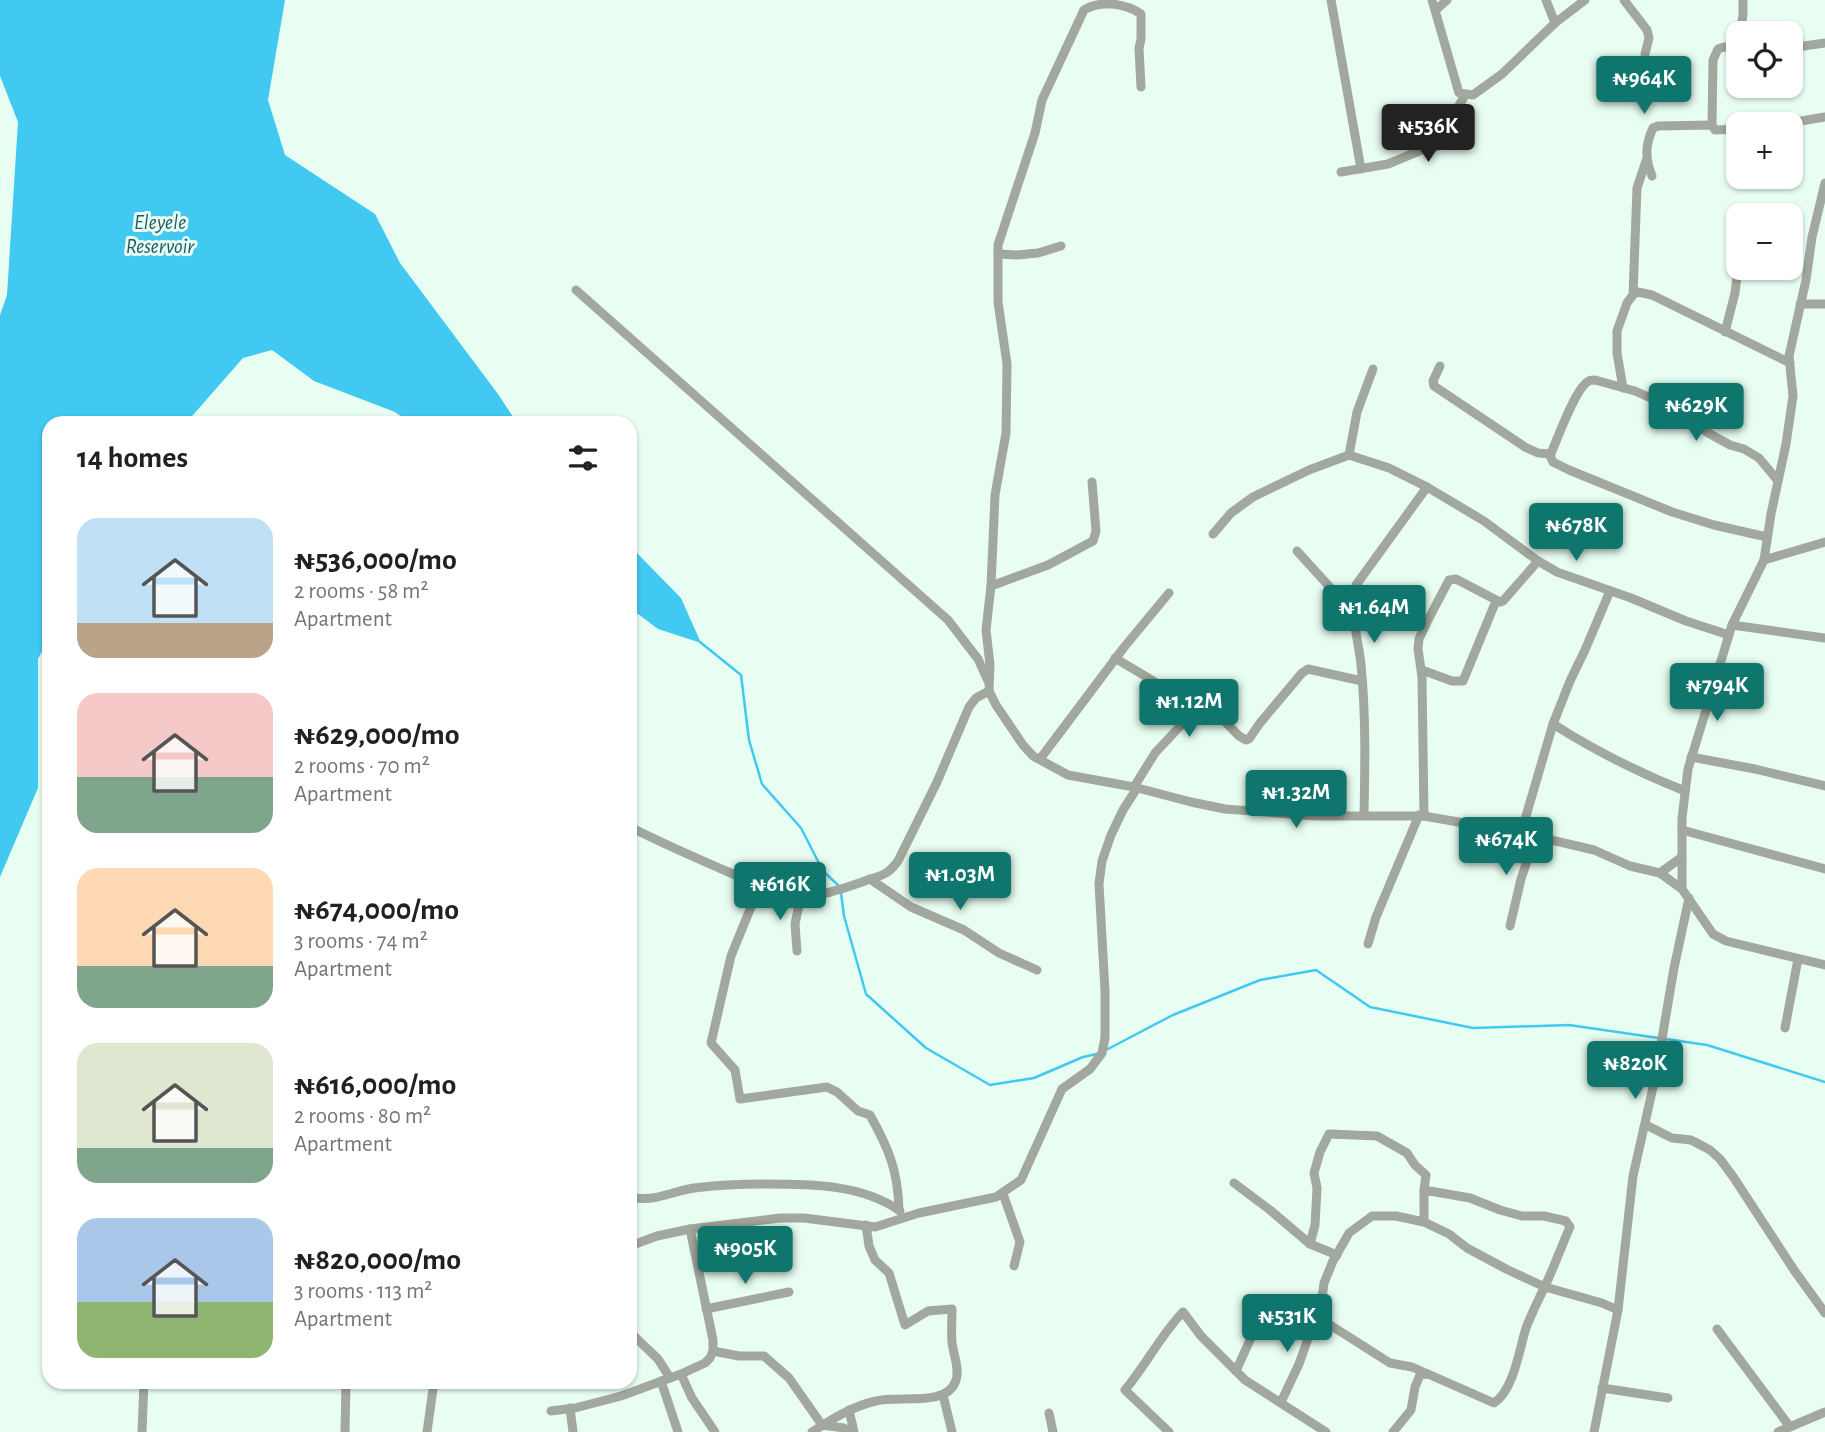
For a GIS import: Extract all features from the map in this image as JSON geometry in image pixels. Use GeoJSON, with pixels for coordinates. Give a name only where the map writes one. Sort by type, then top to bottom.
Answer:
{"type":"FeatureCollection","features":[{"type":"Feature","properties":{"kind":"street"},"geometry":{"type":"LineString","coordinates":[[1140,87],[1141,0]]}},
{"type":"Feature","properties":{"kind":"street"},"geometry":{"type":"LineString","coordinates":[[1331,0],[1361,169]]}},
{"type":"Feature","properties":{"kind":"street"},"geometry":{"type":"LineString","coordinates":[[1432,0],[1459,93],[1465,95],[1473,95],[1502,74],[1555,23],[1585,0]]}},
{"type":"Feature","properties":{"kind":"street"},"geometry":{"type":"LineString","coordinates":[[1436,10],[1447,0]]}},
{"type":"Feature","properties":{"kind":"street"},"geometry":{"type":"LineString","coordinates":[[1546,0],[1555,23]]}},
{"type":"Feature","properties":{"kind":"street"},"geometry":{"type":"LineString","coordinates":[[1624,0],[1647,30],[1649,38],[1645,54]]}},
{"type":"Feature","properties":{"kind":"street"},"geometry":{"type":"LineString","coordinates":[[1743,0],[1743,21]]}},
{"type":"Feature","properties":{"kind":"street"},"geometry":{"type":"LineString","coordinates":[[637,830],[681,852],[760,884],[802,895],[840,889],[889,873],[898,861],[937,782],[969,707],[989,687],[990,665],[986,630],[995,495],[1006,424],[1007,364],[998,302],[1000,236],[1035,133],[1042,100],[1084,10],[1093,2],[1115,3],[1141,13]]}},
{"type":"Feature","properties":{"kind":"street"},"geometry":{"type":"LineString","coordinates":[[1803,46],[1825,43]]}},
{"type":"Feature","properties":{"kind":"street"},"geometry":{"type":"LineString","coordinates":[[1726,47],[1718,49],[1713,60],[1712,125],[1715,130],[1726,130]]}},
{"type":"Feature","properties":{"kind":"street"},"geometry":{"type":"LineString","coordinates":[[1341,172],[1388,164],[1452,141],[1457,109],[1465,95]]}},
{"type":"Feature","properties":{"kind":"street"},"geometry":{"type":"LineString","coordinates":[[1803,121],[1825,117]]}},
{"type":"Feature","properties":{"kind":"street"},"geometry":{"type":"LineString","coordinates":[[1633,295],[1637,188],[1653,128],[1712,125]]}},
{"type":"Feature","properties":{"kind":"street"},"geometry":{"type":"LineString","coordinates":[[1646,161],[1652,176]]}},
{"type":"Feature","properties":{"kind":"street"},"geometry":{"type":"LineString","coordinates":[[1682,889],[1682,830],[1688,769],[1730,630],[1764,560],[1793,396],[1791,348],[1824,187]]}},
{"type":"Feature","properties":{"kind":"street"},"geometry":{"type":"LineString","coordinates":[[998,254],[1038,253],[1061,246]]}},
{"type":"Feature","properties":{"kind":"street"},"geometry":{"type":"LineString","coordinates":[[1725,332],[1737,280]]}},
{"type":"Feature","properties":{"kind":"street"},"geometry":{"type":"LineString","coordinates":[[576,290],[948,620],[978,659],[996,705],[1023,745],[1033,756],[1068,775],[1225,809],[1317,816],[1421,815],[1521,833],[1594,850],[1630,866],[1660,873],[1682,889],[1713,934],[1726,940],[1825,965]]}},
{"type":"Feature","properties":{"kind":"street"},"geometry":{"type":"LineString","coordinates":[[1623,388],[1616,337],[1627,303],[1639,292],[1652,295],[1790,363]]}},
{"type":"Feature","properties":{"kind":"street"},"geometry":{"type":"LineString","coordinates":[[1800,304],[1825,304]]}},
{"type":"Feature","properties":{"kind":"street"},"geometry":{"type":"LineString","coordinates":[[1777,358],[1791,348]]}},
{"type":"Feature","properties":{"kind":"street"},"geometry":{"type":"LineString","coordinates":[[1440,366],[1433,381],[1434,386],[1525,447],[1538,453],[1551,454]]}},
{"type":"Feature","properties":{"kind":"street"},"geometry":{"type":"LineString","coordinates":[[1349,455],[1357,412],[1373,369]]}},
{"type":"Feature","properties":{"kind":"street"},"geometry":{"type":"LineString","coordinates":[[1767,537],[1672,512],[1569,470],[1553,462],[1551,454],[1584,384],[1595,380],[1662,403],[1710,434],[1759,458],[1778,481]]}},
{"type":"Feature","properties":{"kind":"street"},"geometry":{"type":"LineString","coordinates":[[1213,534],[1231,513],[1253,497],[1309,470],[1349,455],[1389,468],[1427,487],[1484,521],[1557,572],[1686,621],[1730,630],[1825,638]]}},
{"type":"Feature","properties":{"kind":"street"},"geometry":{"type":"LineString","coordinates":[[991,586],[1048,565],[1093,541],[1096,531],[1092,482]]}},
{"type":"Feature","properties":{"kind":"street"},"geometry":{"type":"LineString","coordinates":[[1364,816],[1365,730],[1354,592],[1356,585],[1427,487]]}},
{"type":"Feature","properties":{"kind":"street"},"geometry":{"type":"LineString","coordinates":[[1764,560],[1825,542]]}},
{"type":"Feature","properties":{"kind":"street"},"geometry":{"type":"LineString","coordinates":[[1297,551],[1338,596],[1354,608]]}},
{"type":"Feature","properties":{"kind":"street"},"geometry":{"type":"LineString","coordinates":[[1368,944],[1376,917],[1421,815],[1422,670],[1419,639],[1448,580],[1456,579],[1496,601],[1503,601],[1538,561]]}},
{"type":"Feature","properties":{"kind":"street"},"geometry":{"type":"LineString","coordinates":[[1521,833],[1553,724],[1610,591]]}},
{"type":"Feature","properties":{"kind":"street"},"geometry":{"type":"LineString","coordinates":[[1040,759],[1115,658],[1169,593]]}},
{"type":"Feature","properties":{"kind":"street"},"geometry":{"type":"LineString","coordinates":[[1422,670],[1452,681],[1463,681],[1496,601]]}},
{"type":"Feature","properties":{"kind":"street"},"geometry":{"type":"LineString","coordinates":[[1115,658],[1173,694],[1192,713]]}},
{"type":"Feature","properties":{"kind":"street"},"geometry":{"type":"LineString","coordinates":[[637,1243],[690,1228],[780,1218],[804,1218],[875,1227],[907,1216],[1003,1194],[1021,1180],[1062,1089],[1090,1069],[1102,1052],[1105,1015],[1100,872],[1111,835],[1155,753],[1201,704],[1206,704],[1246,740],[1308,669],[1362,681]]}},
{"type":"Feature","properties":{"kind":"street"},"geometry":{"type":"LineString","coordinates":[[1553,724],[1618,762],[1685,792]]}},
{"type":"Feature","properties":{"kind":"street"},"geometry":{"type":"LineString","coordinates":[[1691,758],[1755,769],[1825,786]]}},
{"type":"Feature","properties":{"kind":"street"},"geometry":{"type":"LineString","coordinates":[[1682,830],[1825,869]]}},
{"type":"Feature","properties":{"kind":"street"},"geometry":{"type":"LineString","coordinates":[[1510,926],[1521,879],[1535,838]]}},
{"type":"Feature","properties":{"kind":"street"},"geometry":{"type":"LineString","coordinates":[[1660,873],[1682,858]]}},
{"type":"Feature","properties":{"kind":"street"},"geometry":{"type":"LineString","coordinates":[[870,879],[911,907],[964,930],[999,953],[1037,970]]}},
{"type":"Feature","properties":{"kind":"street"},"geometry":{"type":"LineString","coordinates":[[760,884],[731,956],[711,1043],[734,1070],[740,1099],[827,1087],[837,1092],[858,1111],[870,1115],[889,1153],[897,1177],[899,1210]]}},
{"type":"Feature","properties":{"kind":"street"},"geometry":{"type":"LineString","coordinates":[[797,951],[795,924],[802,895]]}},
{"type":"Feature","properties":{"kind":"street"},"geometry":{"type":"LineString","coordinates":[[1594,1432],[1619,1310],[1633,1176],[1646,1125],[1689,898]]}},
{"type":"Feature","properties":{"kind":"street"},"geometry":{"type":"LineString","coordinates":[[1784,1028],[1798,959]]}},
{"type":"Feature","properties":{"kind":"street"},"geometry":{"type":"LineString","coordinates":[[1646,1125],[1672,1138],[1691,1140],[1720,1159],[1825,1313]]}},
{"type":"Feature","properties":{"kind":"street"},"geometry":{"type":"LineString","coordinates":[[1310,1244],[1316,1213],[1317,1188],[1314,1173],[1329,1134],[1377,1136],[1407,1153],[1426,1175],[1424,1223]]}},
{"type":"Feature","properties":{"kind":"street"},"geometry":{"type":"LineString","coordinates":[[1234,1183],[1310,1244],[1337,1255]]}},
{"type":"Feature","properties":{"kind":"street"},"geometry":{"type":"LineString","coordinates":[[637,1198],[651,1198],[694,1188],[739,1184],[798,1184],[824,1186],[873,1196],[884,1200],[907,1216]]}},
{"type":"Feature","properties":{"kind":"street"},"geometry":{"type":"LineString","coordinates":[[1316,1316],[1390,1363],[1412,1367],[1494,1403],[1500,1399],[1570,1227],[1566,1220],[1522,1216],[1470,1198],[1424,1190]]}},
{"type":"Feature","properties":{"kind":"street"},"geometry":{"type":"LineString","coordinates":[[1003,1194],[1020,1242],[1014,1266]]}},
{"type":"Feature","properties":{"kind":"street"},"geometry":{"type":"LineString","coordinates":[[1280,1402],[1299,1364],[1324,1283],[1337,1255],[1349,1233],[1372,1216],[1396,1216],[1424,1223],[1449,1234],[1499,1266],[1545,1287],[1619,1310]]}},
{"type":"Feature","properties":{"kind":"street"},"geometry":{"type":"LineString","coordinates":[[812,1432],[849,1410],[878,1400],[943,1395],[957,1378],[952,1343],[952,1309],[928,1311],[905,1325],[889,1273],[875,1260],[869,1246],[866,1225]]}},
{"type":"Feature","properties":{"kind":"street"},"geometry":{"type":"LineString","coordinates":[[551,1411],[621,1396],[681,1374],[710,1358],[713,1340],[690,1228]]}},
{"type":"Feature","properties":{"kind":"street"},"geometry":{"type":"LineString","coordinates":[[706,1309],[789,1292]]}},
{"type":"Feature","properties":{"kind":"street"},"geometry":{"type":"LineString","coordinates":[[1236,1371],[1268,1300]]}},
{"type":"Feature","properties":{"kind":"street"},"geometry":{"type":"LineString","coordinates":[[1169,1432],[1125,1390],[1141,1371],[1157,1342],[1183,1312],[1201,1335],[1245,1380],[1326,1432]]}},
{"type":"Feature","properties":{"kind":"street"},"geometry":{"type":"LineString","coordinates":[[1717,1329],[1790,1427]]}},
{"type":"Feature","properties":{"kind":"street"},"geometry":{"type":"LineString","coordinates":[[637,1339],[657,1359],[678,1432]]}},
{"type":"Feature","properties":{"kind":"street"},"geometry":{"type":"LineString","coordinates":[[713,1351],[739,1356],[764,1356],[789,1378],[822,1425],[852,1432]]}},
{"type":"Feature","properties":{"kind":"street"},"geometry":{"type":"LineString","coordinates":[[681,1374],[692,1398],[715,1432]]}},
{"type":"Feature","properties":{"kind":"street"},"geometry":{"type":"LineString","coordinates":[[1393,1432],[1410,1410],[1420,1375],[1430,1374]]}},
{"type":"Feature","properties":{"kind":"street"},"geometry":{"type":"LineString","coordinates":[[1602,1388],[1668,1398]]}},
{"type":"Feature","properties":{"kind":"street"},"geometry":{"type":"LineString","coordinates":[[142,1432],[144,1389]]}},
{"type":"Feature","properties":{"kind":"street"},"geometry":{"type":"LineString","coordinates":[[345,1432],[346,1389]]}},
{"type":"Feature","properties":{"kind":"street"},"geometry":{"type":"LineString","coordinates":[[428,1432],[433,1389]]}},
{"type":"Feature","properties":{"kind":"street"},"geometry":{"type":"LineString","coordinates":[[943,1395],[952,1432]]}},
{"type":"Feature","properties":{"kind":"street"},"geometry":{"type":"LineString","coordinates":[[570,1408],[573,1432]]}},
{"type":"Feature","properties":{"kind":"street"},"geometry":{"type":"LineString","coordinates":[[849,1410],[852,1432]]}},
{"type":"Feature","properties":{"kind":"street"},"geometry":{"type":"LineString","coordinates":[[1778,1432],[1825,1412]]}},
{"type":"Feature","properties":{"kind":"street"},"geometry":{"type":"LineString","coordinates":[[1049,1413],[1053,1432]]}},
{"type":"Feature","properties":{"kind":"water","name":"Eleyele Reservoir"},"geometry":{"type":"Polygon","coordinates":[[[0,0],[285,0],[268,100],[285,155],[375,214],[400,263],[512,416],[400,416],[314,381],[272,350],[243,358],[192,416],[42,416],[42,651],[38,659],[38,788],[0,877],[0,315],[7,295],[18,122],[0,76],[0,0]]]}},
{"type":"Feature","properties":{"kind":"water"},"geometry":{"type":"Polygon","coordinates":[[[637,553],[681,598],[701,643],[658,629],[637,613],[637,553]]]}},
{"type":"Feature","properties":{"kind":"waterway"},"geometry":{"type":"LineString","coordinates":[[700,642],[741,675],[749,740],[762,784],[801,828],[823,871],[840,887]]}},
{"type":"Feature","properties":{"kind":"waterway"},"geometry":{"type":"LineString","coordinates":[[841,893],[844,916],[866,994],[926,1048],[990,1085],[1034,1078],[1083,1057],[1097,1054]]}},
{"type":"Feature","properties":{"kind":"waterway"},"geometry":{"type":"LineString","coordinates":[[1106,1050],[1173,1015],[1260,980],[1316,970],[1370,1007],[1473,1028],[1569,1025],[1707,1045],[1825,1082]]}}]}
